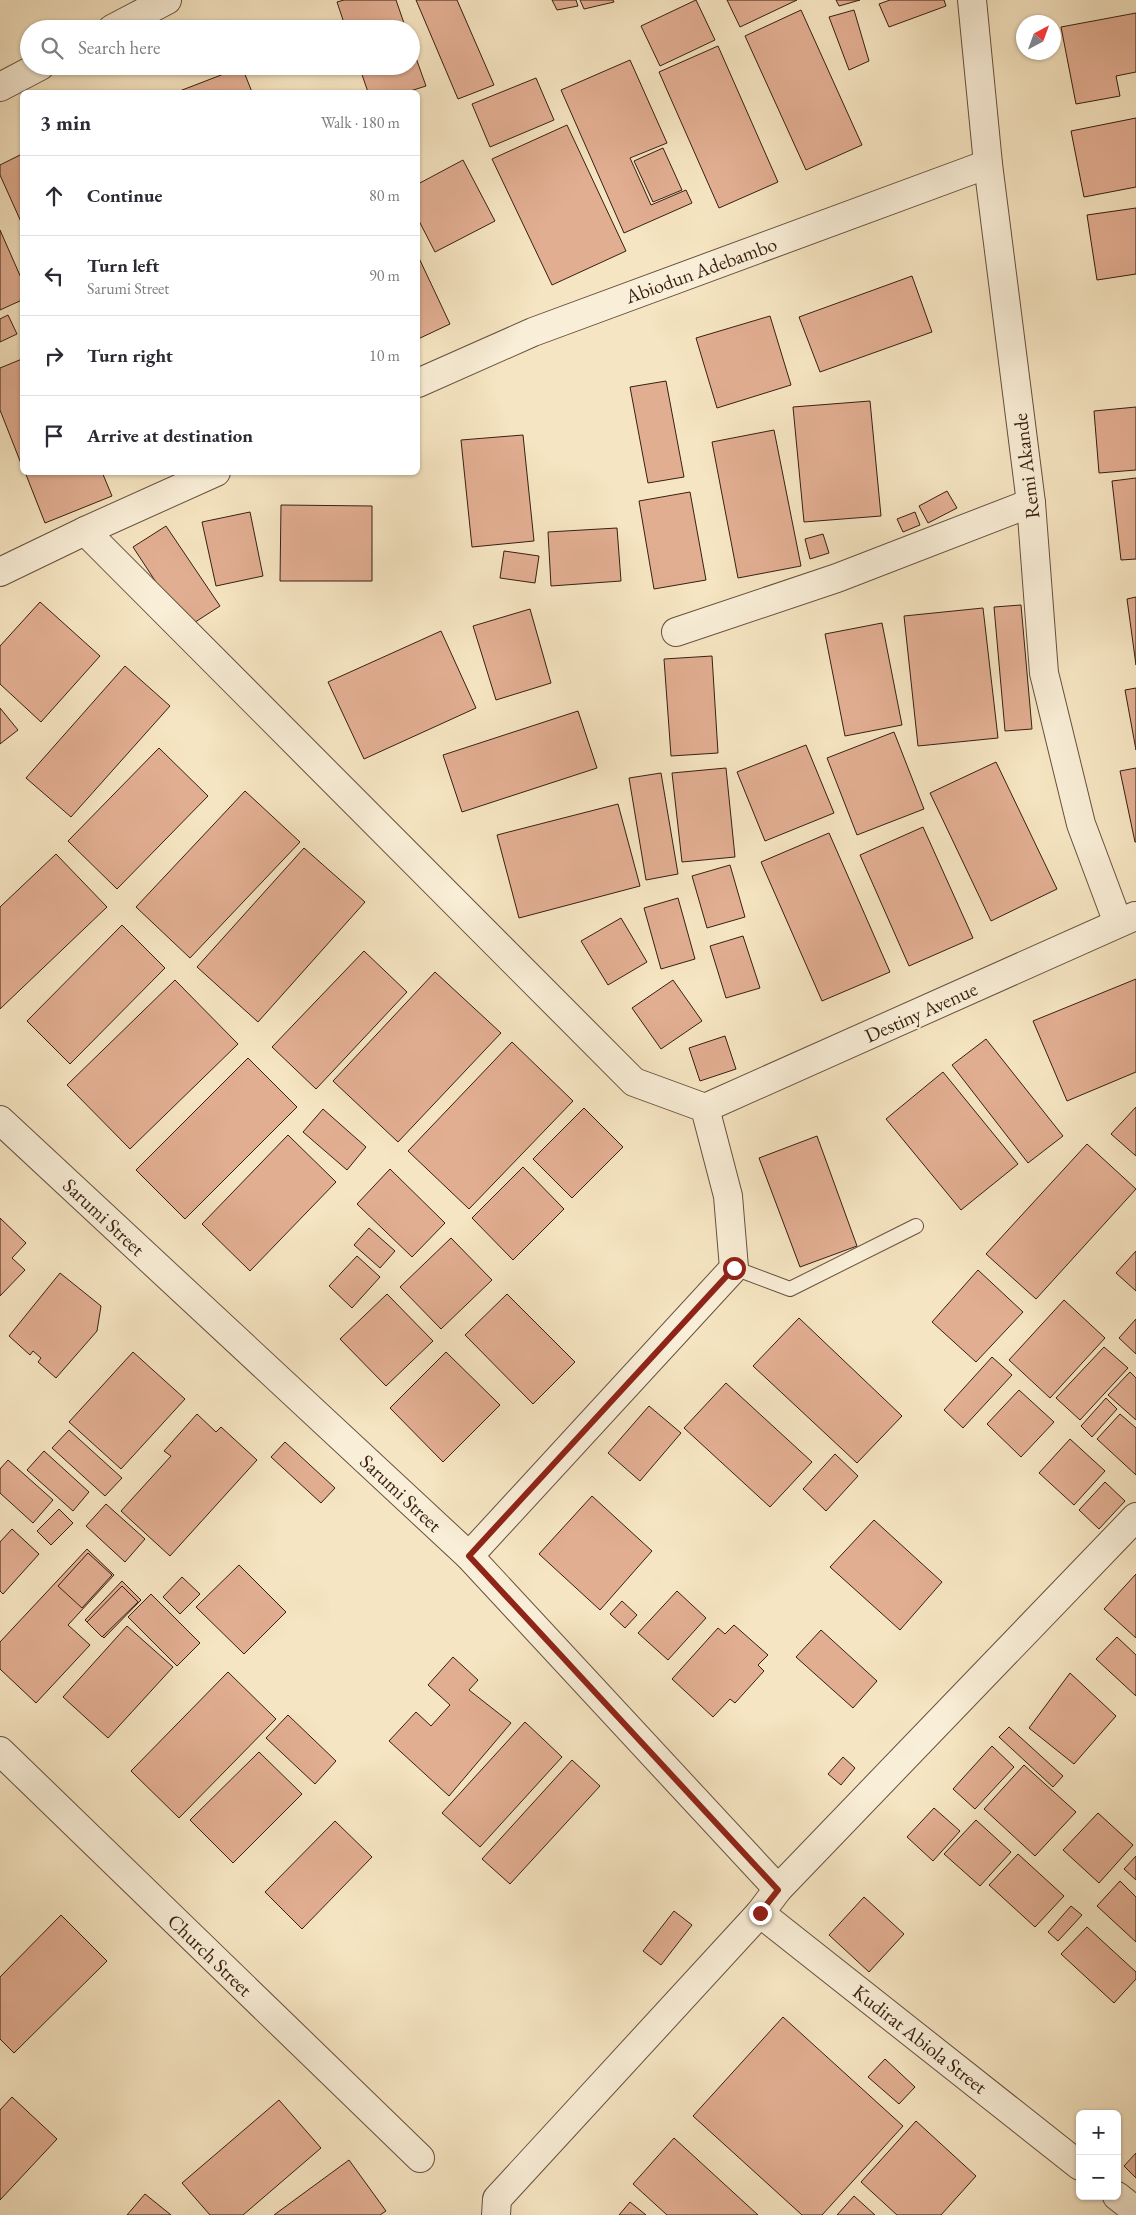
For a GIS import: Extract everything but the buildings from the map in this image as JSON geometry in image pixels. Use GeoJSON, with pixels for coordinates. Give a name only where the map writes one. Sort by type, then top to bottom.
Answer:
{"type":"FeatureCollection","features":[{"type":"Feature","properties":{"kind":"street"},"geometry":{"type":"LineString","coordinates":[[129,20],[167,0]]}},
{"type":"Feature","properties":{"kind":"street","name":"Remi Akande"},"geometry":{"type":"LineString","coordinates":[[972,0],[988,164],[1031,503],[1044,673],[1081,824],[1127,919]]}},
{"type":"Feature","properties":{"kind":"street"},"geometry":{"type":"LineString","coordinates":[[0,87],[23,75]]}},
{"type":"Feature","properties":{"kind":"street","name":"Abiodun Adebambo"},"geometry":{"type":"LineString","coordinates":[[420,382],[533,332],[988,164]]}},
{"type":"Feature","properties":{"kind":"street"},"geometry":{"type":"LineString","coordinates":[[0,572],[209,475]]}},
{"type":"Feature","properties":{"kind":"street"},"geometry":{"type":"LineString","coordinates":[[676,632],[837,578],[1031,503]]}},
{"type":"Feature","properties":{"kind":"street"},"geometry":{"type":"LineString","coordinates":[[85,531],[634,1082],[706,1108],[728,1196],[734,1268],[469,1556]]}},
{"type":"Feature","properties":{"kind":"street","name":"Destiny Avenue"},"geometry":{"type":"LineString","coordinates":[[706,1108],[1127,919]]}},
{"type":"Feature","properties":{"kind":"street","name":"Sarumi Street"},"geometry":{"type":"LineString","coordinates":[[0,1120],[469,1556],[778,1890]]}},
{"type":"Feature","properties":{"kind":"street"},"geometry":{"type":"LineString","coordinates":[[496,2215],[497,2199],[760,1913],[778,1890],[1136,1517]]}},
{"type":"Feature","properties":{"kind":"street","name":"Church Street"},"geometry":{"type":"LineString","coordinates":[[0,1751],[420,2158]]}},
{"type":"Feature","properties":{"kind":"street","name":"Kudirat Abiola Street"},"geometry":{"type":"LineString","coordinates":[[760,1913],[1076,2163]]}},
{"type":"Feature","properties":{"kind":"street"},"geometry":{"type":"LineString","coordinates":[[1121,2199],[1136,2211]]}},
{"type":"Feature","properties":{"kind":"lane"},"geometry":{"type":"LineString","coordinates":[[734,1268],[790,1289],[916,1226]]}},
{"type":"Feature","properties":{"kind":"route"},"geometry":{"type":"LineString","coordinates":[[734,1268],[469,1556],[778,1890],[760,1913]]}}]}
